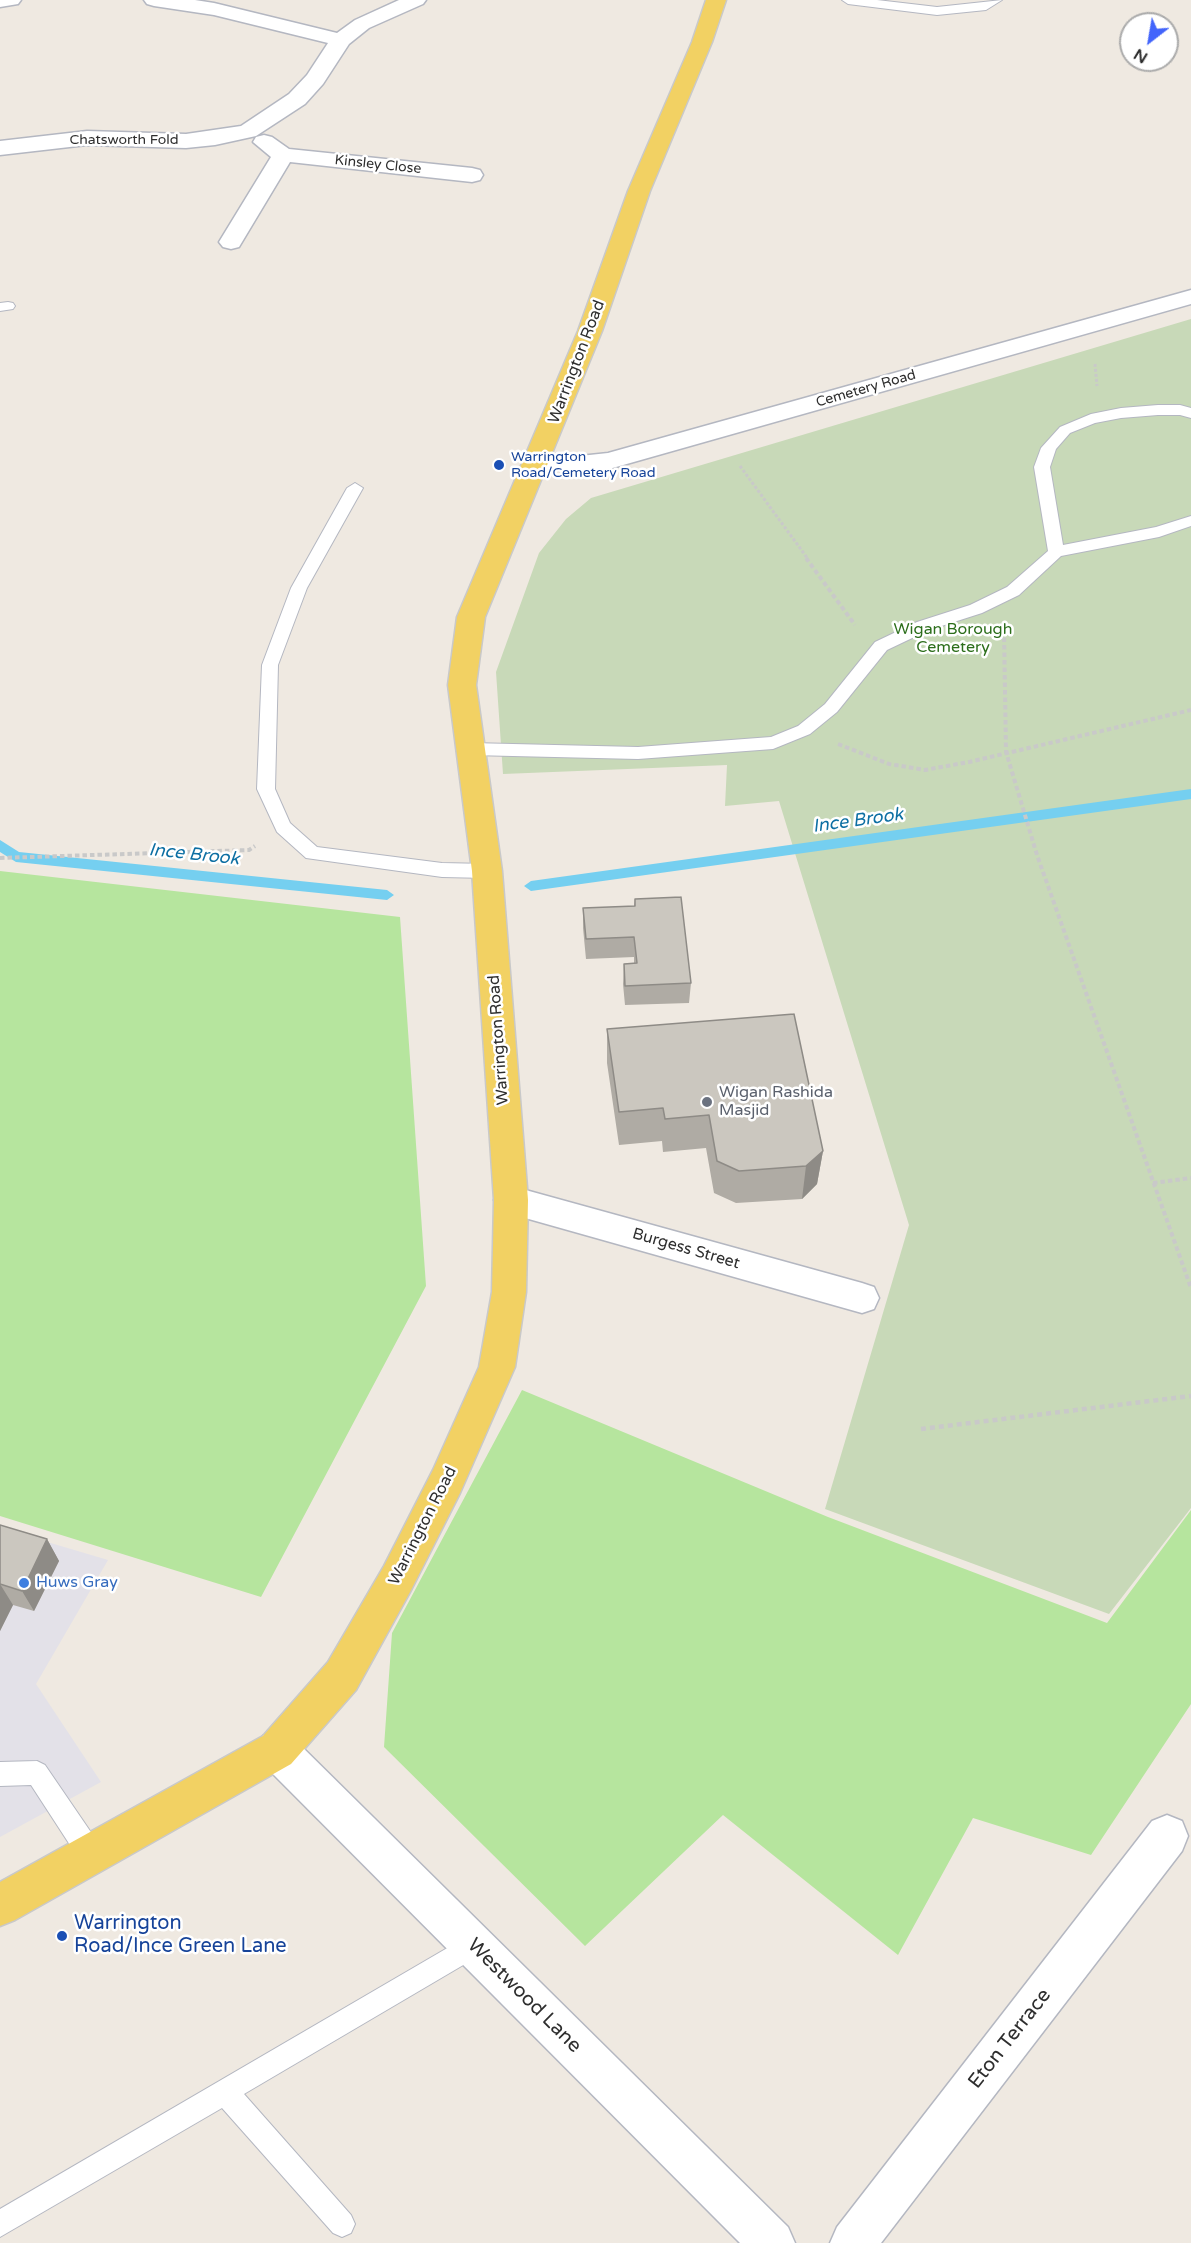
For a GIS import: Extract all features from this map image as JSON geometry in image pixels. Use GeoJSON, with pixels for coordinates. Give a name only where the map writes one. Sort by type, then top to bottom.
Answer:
{"type":"FeatureCollection","features":[{"type":"Feature","properties":{"kind":"main road","name":"Warrington Road"},"geometry":{"type":"LineString","coordinates":[[0,1905],[92,1856],[277,1749],[342,1676],[397,1579],[447,1481],[497,1367],[509,1292],[511,1200],[487,871],[462,685],[471,617],[538,461],[590,331],[639,191],[702,42],[716,0]]}},
{"type":"Feature","properties":{"kind":"street"},"geometry":{"type":"LineString","coordinates":[[0,1],[11,0]]}},
{"type":"Feature","properties":{"kind":"street"},"geometry":{"type":"LineString","coordinates":[[154,0],[176,1],[341,40]]}},
{"type":"Feature","properties":{"kind":"street","name":"Chatsworth Fold"},"geometry":{"type":"LineString","coordinates":[[0,148],[87,138],[186,141],[248,131],[297,99],[315,79],[341,40],[362,24],[416,0]]}},
{"type":"Feature","properties":{"kind":"street"},"geometry":{"type":"LineString","coordinates":[[231,242],[283,155],[248,131]]}},
{"type":"Feature","properties":{"kind":"street","name":"Kinsley Close"},"geometry":{"type":"LineString","coordinates":[[283,155],[481,176]]}},
{"type":"Feature","properties":{"kind":"street","name":"Cemetery Road"},"geometry":{"type":"LineString","coordinates":[[538,461],[580,464],[609,461],[1191,297]]}},
{"type":"Feature","properties":{"kind":"street","name":"Burgess Street"},"geometry":{"type":"LineString","coordinates":[[511,1200],[862,1298]]}},
{"type":"Feature","properties":{"kind":"street","name":"Westwood Lane"},"geometry":{"type":"LineString","coordinates":[[277,1749],[772,2243]]}},
{"type":"Feature","properties":{"kind":"street","name":"Eton Terrace"},"geometry":{"type":"LineString","coordinates":[[853,2243],[1167,1836]]}},
{"type":"Feature","properties":{"kind":"lane"},"geometry":{"type":"LineString","coordinates":[[848,0],[937,11],[990,2]]}},
{"type":"Feature","properties":{"kind":"lane"},"geometry":{"type":"LineString","coordinates":[[1056,552],[1042,466],[1049,448],[1065,430],[1091,419],[1120,413],[1158,410],[1180,410],[1191,413]]}},
{"type":"Feature","properties":{"kind":"lane"},"geometry":{"type":"LineString","coordinates":[[355,488],[299,588],[270,665],[266,789],[283,827],[312,853],[442,870],[487,871]]}},
{"type":"Feature","properties":{"kind":"lane"},"geometry":{"type":"LineString","coordinates":[[471,749],[638,753],[773,743],[804,730],[831,708],[881,646],[923,626],[976,609],[1013,591],[1056,552],[1159,532],[1191,521]]}},
{"type":"Feature","properties":{"kind":"lane"},"geometry":{"type":"LineString","coordinates":[[0,1774],[37,1773],[92,1856]]}},
{"type":"Feature","properties":{"kind":"lane"},"geometry":{"type":"LineString","coordinates":[[0,2224],[473,1945]]}},
{"type":"Feature","properties":{"kind":"lane"},"geometry":{"type":"LineString","coordinates":[[225,2091],[342,2224]]}},
{"type":"Feature","properties":{"kind":"path"},"geometry":{"type":"LineString","coordinates":[[740,466],[875,653]]}},
{"type":"Feature","properties":{"kind":"path"},"geometry":{"type":"LineString","coordinates":[[1003,596],[1006,752],[1032,838],[1191,1288]]}},
{"type":"Feature","properties":{"kind":"path"},"geometry":{"type":"LineString","coordinates":[[804,730],[889,764],[925,770],[1191,710]]}},
{"type":"Feature","properties":{"kind":"path"},"geometry":{"type":"LineString","coordinates":[[0,858],[249,850],[283,827]]}},
{"type":"Feature","properties":{"kind":"path"},"geometry":{"type":"LineString","coordinates":[[1153,1183],[1191,1178]]}},
{"type":"Feature","properties":{"kind":"path"},"geometry":{"type":"LineString","coordinates":[[921,1429],[1191,1396]]}},
{"type":"Feature","properties":{"kind":"shaded area"},"geometry":{"type":"Polygon","coordinates":[[[0,1528],[108,1560],[36,1684],[101,1782],[0,1837],[0,1528]]]}},
{"type":"Feature","properties":{"kind":"green space","name":"Wigan Borough Cemetery"},"geometry":{"type":"Polygon","coordinates":[[[1191,319],[1191,1508],[1109,1614],[825,1509],[909,1225],[779,801],[725,806],[727,765],[503,774],[496,672],[539,553],[566,519],[591,498],[1191,319]]]}},
{"type":"Feature","properties":{"kind":"green space"},"geometry":{"type":"Polygon","coordinates":[[[0,871],[400,917],[426,1286],[261,1597],[0,1516],[0,871]]]}},
{"type":"Feature","properties":{"kind":"green space"},"geometry":{"type":"Polygon","coordinates":[[[522,1390],[828,1517],[1107,1623],[1191,1510],[1191,1704],[1091,1855],[973,1818],[898,1955],[723,1815],[585,1946],[384,1747],[392,1633],[522,1390]]]}},
{"type":"Feature","properties":{"kind":"building"},"geometry":{"type":"Polygon","coordinates":[[[681,897],[691,983],[625,986],[624,964],[637,963],[634,937],[586,939],[583,908],[635,906],[635,899],[681,897]]]}},
{"type":"Feature","properties":{"kind":"building","name":"Wigan Rashida Masjid"},"geometry":{"type":"Polygon","coordinates":[[[794,1014],[823,1151],[806,1166],[739,1171],[717,1161],[709,1115],[665,1119],[663,1108],[619,1112],[607,1029],[794,1014]]]}},
{"type":"Feature","properties":{"kind":"building"},"geometry":{"type":"Polygon","coordinates":[[[0,1525],[47,1539],[22,1591],[0,1584],[0,1525]]]}},
{"type":"Feature","properties":{"kind":"waterway","name":"Ince Brook"},"geometry":{"type":"LineString","coordinates":[[531,886],[1191,794]]}},
{"type":"Feature","properties":{"kind":"waterway","name":"Ince Brook"},"geometry":{"type":"LineString","coordinates":[[0,845],[16,857],[387,895]]}},
{"type":"Feature","properties":{"kind":"place","name":"Warrington Road/Cemetery Road"},"geometry":{"type":"Point","coordinates":[499,465]}},
{"type":"Feature","properties":{"kind":"place","name":"Wigan Rashida Masjid"},"geometry":{"type":"Point","coordinates":[707,1102]}},
{"type":"Feature","properties":{"kind":"place","name":"Huws Gray"},"geometry":{"type":"Point","coordinates":[24,1583]}},
{"type":"Feature","properties":{"kind":"place","name":"Warrington Road/Ince Green Lane"},"geometry":{"type":"Point","coordinates":[62,1936]}}]}
